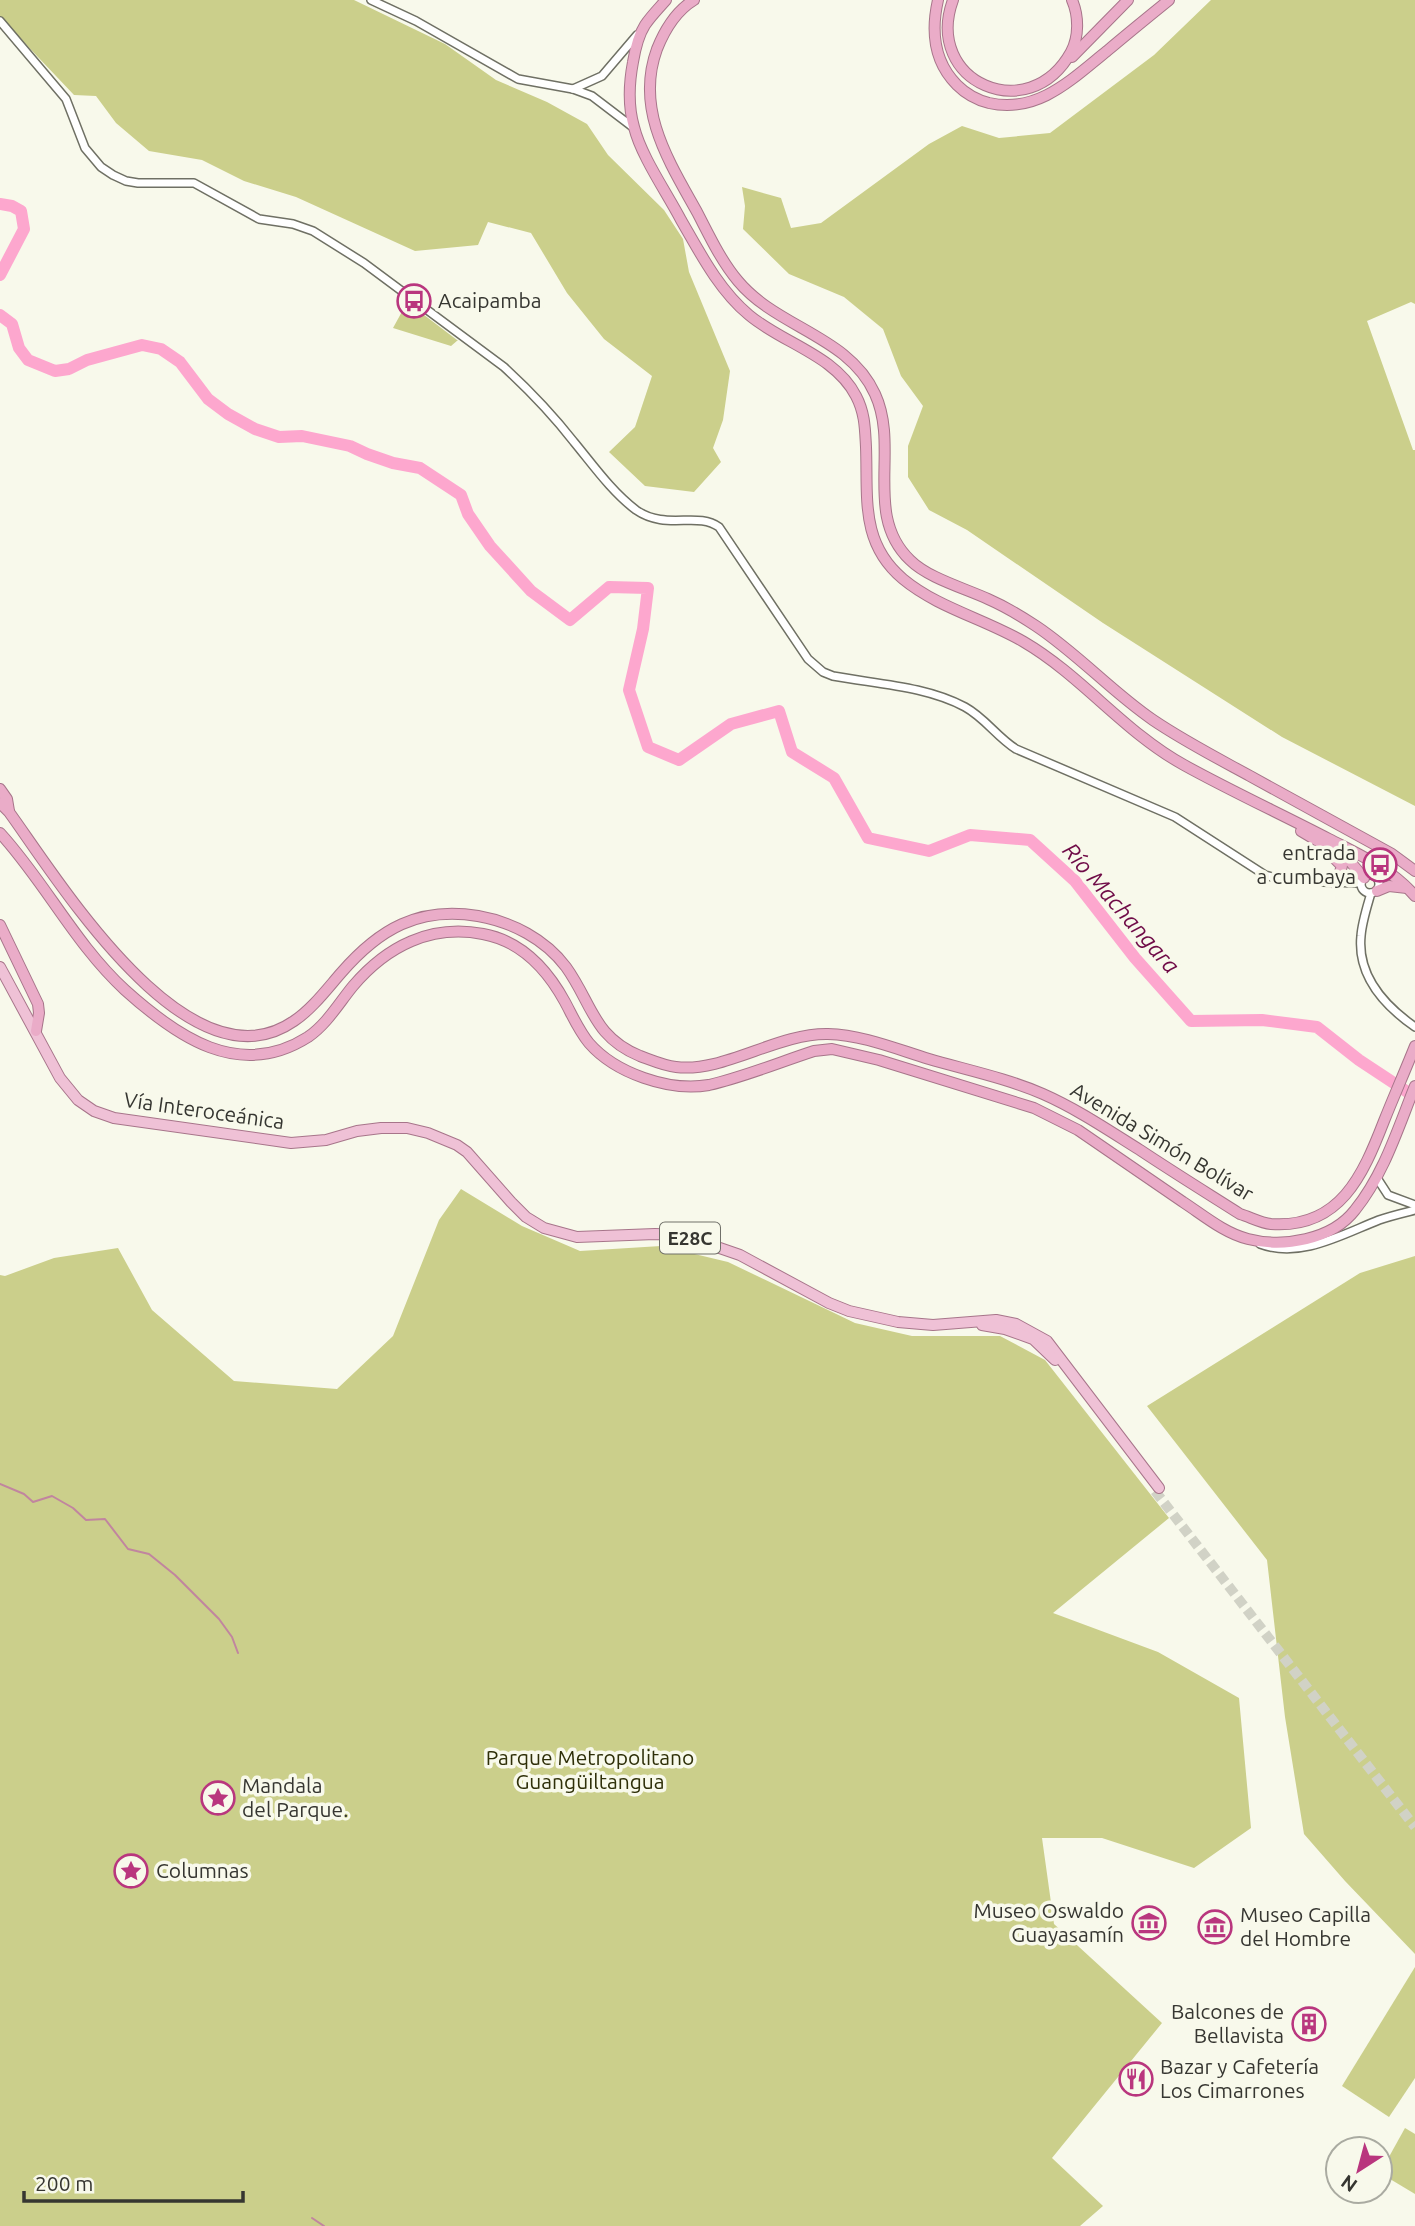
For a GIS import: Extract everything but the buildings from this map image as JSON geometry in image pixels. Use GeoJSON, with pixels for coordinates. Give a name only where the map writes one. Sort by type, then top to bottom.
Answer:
{"type":"FeatureCollection","features":[{"type":"Feature","properties":{"kind":"highway"},"geometry":{"type":"LineString","coordinates":[[666,0],[645,27],[636,48],[630,76],[634,128],[701,255],[726,292],[748,314],[774,333],[820,359],[840,374],[856,395],[865,418],[868,515],[875,545],[886,564],[905,581],[927,595],[1025,642],[1051,660],[1141,737],[1182,764],[1380,866],[1412,892]]}},
{"type":"Feature","properties":{"kind":"highway"},"geometry":{"type":"LineString","coordinates":[[694,0],[672,20],[655,56],[649,95],[657,136],[715,246],[738,282],[758,300],[845,354],[862,373],[876,395],[885,438],[886,522],[895,545],[912,564],[991,600],[1036,626],[1152,720],[1392,854],[1415,872]]}},
{"type":"Feature","properties":{"kind":"highway"},"geometry":{"type":"LineString","coordinates":[[938,0],[933,33],[936,50],[948,76],[963,91],[984,101],[1010,106],[1045,97],[1065,85],[1169,0]]}},
{"type":"Feature","properties":{"kind":"highway"},"geometry":{"type":"LineString","coordinates":[[953,0],[948,15],[948,35],[956,60],[966,74],[976,81],[1009,92],[1031,88],[1048,79],[1128,0]]}},
{"type":"Feature","properties":{"kind":"highway"},"geometry":{"type":"LineString","coordinates":[[1063,66],[1075,43],[1076,10],[1072,0]]}},
{"type":"Feature","properties":{"kind":"highway"},"geometry":{"type":"LineString","coordinates":[[0,789],[7,799],[9,812]]}},
{"type":"Feature","properties":{"kind":"highway","name":"Avenida Simón Bolívar"},"geometry":{"type":"LineString","coordinates":[[0,803],[98,935],[122,962],[162,998],[204,1026],[233,1036],[255,1037],[276,1031],[296,1020],[377,937],[406,921],[449,912],[497,921],[522,930],[542,943],[565,967],[597,1023],[617,1044],[639,1056],[676,1067],[708,1065],[793,1038],[823,1034],[855,1036],[1041,1093],[1085,1115],[1240,1214],[1269,1224],[1297,1223],[1321,1216],[1355,1185],[1415,1046]]}},
{"type":"Feature","properties":{"kind":"highway"},"geometry":{"type":"LineString","coordinates":[[1279,813],[1340,862],[1341,871],[1336,884]]}},
{"type":"Feature","properties":{"kind":"highway","name":"Avenida Simón Bolívar"},"geometry":{"type":"LineString","coordinates":[[0,833],[92,956],[124,989],[156,1016],[197,1043],[228,1054],[256,1055],[280,1049],[309,1036],[330,1016],[353,985],[377,960],[404,943],[433,932],[458,930],[486,934],[517,946],[543,967],[589,1043],[612,1062],[644,1079],[679,1086],[707,1085],[814,1051],[832,1049],[879,1060],[989,1093],[1057,1118],[1215,1224],[1246,1239],[1270,1242],[1301,1240],[1335,1229],[1353,1213],[1377,1178],[1415,1086]]}},
{"type":"Feature","properties":{"kind":"highway"},"geometry":{"type":"LineString","coordinates":[[1313,838],[1348,859],[1363,880]]}},
{"type":"Feature","properties":{"kind":"highway"},"geometry":{"type":"LineString","coordinates":[[1374,892],[1389,886],[1412,892]]}},
{"type":"Feature","properties":{"kind":"highway"},"geometry":{"type":"LineString","coordinates":[[0,925],[38,1004],[36,1031]]}},
{"type":"Feature","properties":{"kind":"main road","name":"Vía Interoceánica"},"geometry":{"type":"LineString","coordinates":[[0,967],[60,1078],[78,1100],[94,1111],[114,1118],[291,1143],[326,1140],[380,1128],[407,1128],[428,1133],[467,1152],[526,1217],[544,1228],[577,1237],[682,1235],[740,1255],[829,1304],[849,1311],[898,1322],[933,1325],[971,1323],[1004,1329],[1033,1339],[1054,1359],[1157,1490]]}},
{"type":"Feature","properties":{"kind":"street"},"geometry":{"type":"LineString","coordinates":[[370,0],[416,21],[518,79],[573,89],[592,96],[634,128]]}},
{"type":"Feature","properties":{"kind":"street"},"geometry":{"type":"LineString","coordinates":[[0,21],[66,99],[85,148],[101,167],[126,181],[194,183],[259,219],[293,224],[313,231],[364,263],[504,367],[636,510],[661,521],[705,520],[719,527],[808,659],[823,672],[947,698],[976,714],[1016,749],[1175,817],[1265,875],[1286,881],[1336,884],[1363,880],[1370,875],[1377,878],[1380,884],[1374,892],[1360,939],[1365,969],[1393,1011],[1415,1027]]}},
{"type":"Feature","properties":{"kind":"street"},"geometry":{"type":"LineString","coordinates":[[573,89],[602,76],[645,27]]}},
{"type":"Feature","properties":{"kind":"street"},"geometry":{"type":"LineString","coordinates":[[1363,880],[1364,891],[1374,892]]}},
{"type":"Feature","properties":{"kind":"street"},"geometry":{"type":"LineString","coordinates":[[1377,1178],[1393,1198],[1415,1208]]}},
{"type":"Feature","properties":{"kind":"street"},"geometry":{"type":"LineString","coordinates":[[1246,1239],[1280,1250],[1307,1247],[1415,1208]]}},
{"type":"Feature","properties":{"kind":"green space"},"geometry":{"type":"Polygon","coordinates":[[[0,0],[354,0],[445,44],[496,80],[547,102],[587,124],[608,155],[664,210],[683,239],[689,272],[730,371],[723,420],[713,448],[721,462],[694,492],[645,486],[609,452],[635,427],[652,376],[604,339],[567,293],[531,233],[488,222],[478,245],[415,251],[296,197],[244,181],[202,160],[149,151],[116,123],[96,96],[74,95],[0,17],[0,0]]]}},
{"type":"Feature","properties":{"kind":"green space"},"geometry":{"type":"Polygon","coordinates":[[[1211,0],[1415,0],[1415,304],[1411,302],[1367,321],[1415,450],[1415,806],[1282,737],[1103,623],[967,530],[929,510],[908,477],[908,446],[923,406],[901,376],[883,329],[844,297],[789,274],[743,229],[745,206],[742,187],[781,198],[791,228],[821,223],[929,144],[962,126],[999,138],[1050,133],[1154,55],[1211,0]]]}},
{"type":"Feature","properties":{"kind":"green space"},"geometry":{"type":"Polygon","coordinates":[[[411,305],[458,340],[451,346],[393,328],[404,308],[411,305]]]}},
{"type":"Feature","properties":{"kind":"green space","name":"Parque Metropolitano Guangüiltangua"},"geometry":{"type":"Polygon","coordinates":[[[461,1189],[522,1226],[580,1251],[661,1246],[728,1262],[855,1323],[912,1336],[1000,1336],[1045,1360],[1169,1518],[1053,1613],[1158,1652],[1239,1698],[1251,1828],[1194,1868],[1102,1838],[1042,1838],[1054,1924],[1162,2023],[1052,2158],[1103,2206],[1080,2226],[0,2226],[0,1275],[5,1276],[54,1258],[118,1248],[152,1310],[234,1381],[337,1389],[393,1336],[439,1220],[461,1189]]]}},
{"type":"Feature","properties":{"kind":"green space"},"geometry":{"type":"Polygon","coordinates":[[[1415,1256],[1415,1954],[1304,1834],[1285,1717],[1267,1560],[1147,1406],[1360,1273],[1415,1256]]]}},
{"type":"Feature","properties":{"kind":"green space"},"geometry":{"type":"Polygon","coordinates":[[[1415,1967],[1415,2078],[1389,2117],[1342,2086],[1415,1967]]]}},
{"type":"Feature","properties":{"kind":"green space"},"geometry":{"type":"Polygon","coordinates":[[[1405,2128],[1415,2134],[1415,2194],[1394,2181],[1394,2148],[1405,2128]]]}},
{"type":"Feature","properties":{"kind":"waterway"},"geometry":{"type":"LineString","coordinates":[[0,204],[21,211],[24,229],[0,275]]}},
{"type":"Feature","properties":{"kind":"waterway","name":"Río Machangara"},"geometry":{"type":"LineString","coordinates":[[0,315],[12,324],[19,348],[28,360],[55,371],[142,345],[161,349],[180,362],[208,399],[255,429],[279,437],[302,436],[350,446],[393,463],[420,468],[461,495],[468,514],[490,546],[531,591],[570,620],[609,587],[648,588],[643,629],[629,690],[648,747],[679,760],[731,724],[779,711],[792,752],[834,778],[868,838],[929,851],[970,835],[1030,840],[1075,881],[1135,958],[1191,1021],[1262,1020],[1317,1027],[1359,1060],[1415,1097]]}},
{"type":"Feature","properties":{"kind":"waterway"},"geometry":{"type":"LineString","coordinates":[[0,1484],[24,1494],[33,1502],[52,1496],[73,1508],[86,1520],[105,1519],[128,1549],[149,1554],[175,1575],[219,1619],[232,1637],[238,1653]]}},
{"type":"Feature","properties":{"kind":"waterway"},"geometry":{"type":"LineString","coordinates":[[312,2218],[324,2226]]}},
{"type":"Feature","properties":{"kind":"tunnel"},"geometry":{"type":"LineString","coordinates":[[1155,1491],[1415,1827]]}},
{"type":"Feature","properties":{"kind":"place","name":"Acaipamba"},"geometry":{"type":"Point","coordinates":[414,301]}},
{"type":"Feature","properties":{"kind":"place","name":"entrada a cumbaya"},"geometry":{"type":"Point","coordinates":[1380,865]}},
{"type":"Feature","properties":{"kind":"place","name":"Mandala del Parque."},"geometry":{"type":"Point","coordinates":[218,1798]}},
{"type":"Feature","properties":{"kind":"place","name":"Columnas"},"geometry":{"type":"Point","coordinates":[131,1871]}},
{"type":"Feature","properties":{"kind":"place","name":"Museo Oswaldo Guayasamín"},"geometry":{"type":"Point","coordinates":[1149,1923]}},
{"type":"Feature","properties":{"kind":"place","name":"Museo Capilla del Hombre"},"geometry":{"type":"Point","coordinates":[1215,1927]}},
{"type":"Feature","properties":{"kind":"place","name":"Balcones de Bellavista"},"geometry":{"type":"Point","coordinates":[1309,2024]}},
{"type":"Feature","properties":{"kind":"place","name":"Bazar y Cafetería Los Cimarrones"},"geometry":{"type":"Point","coordinates":[1136,2079]}}]}
